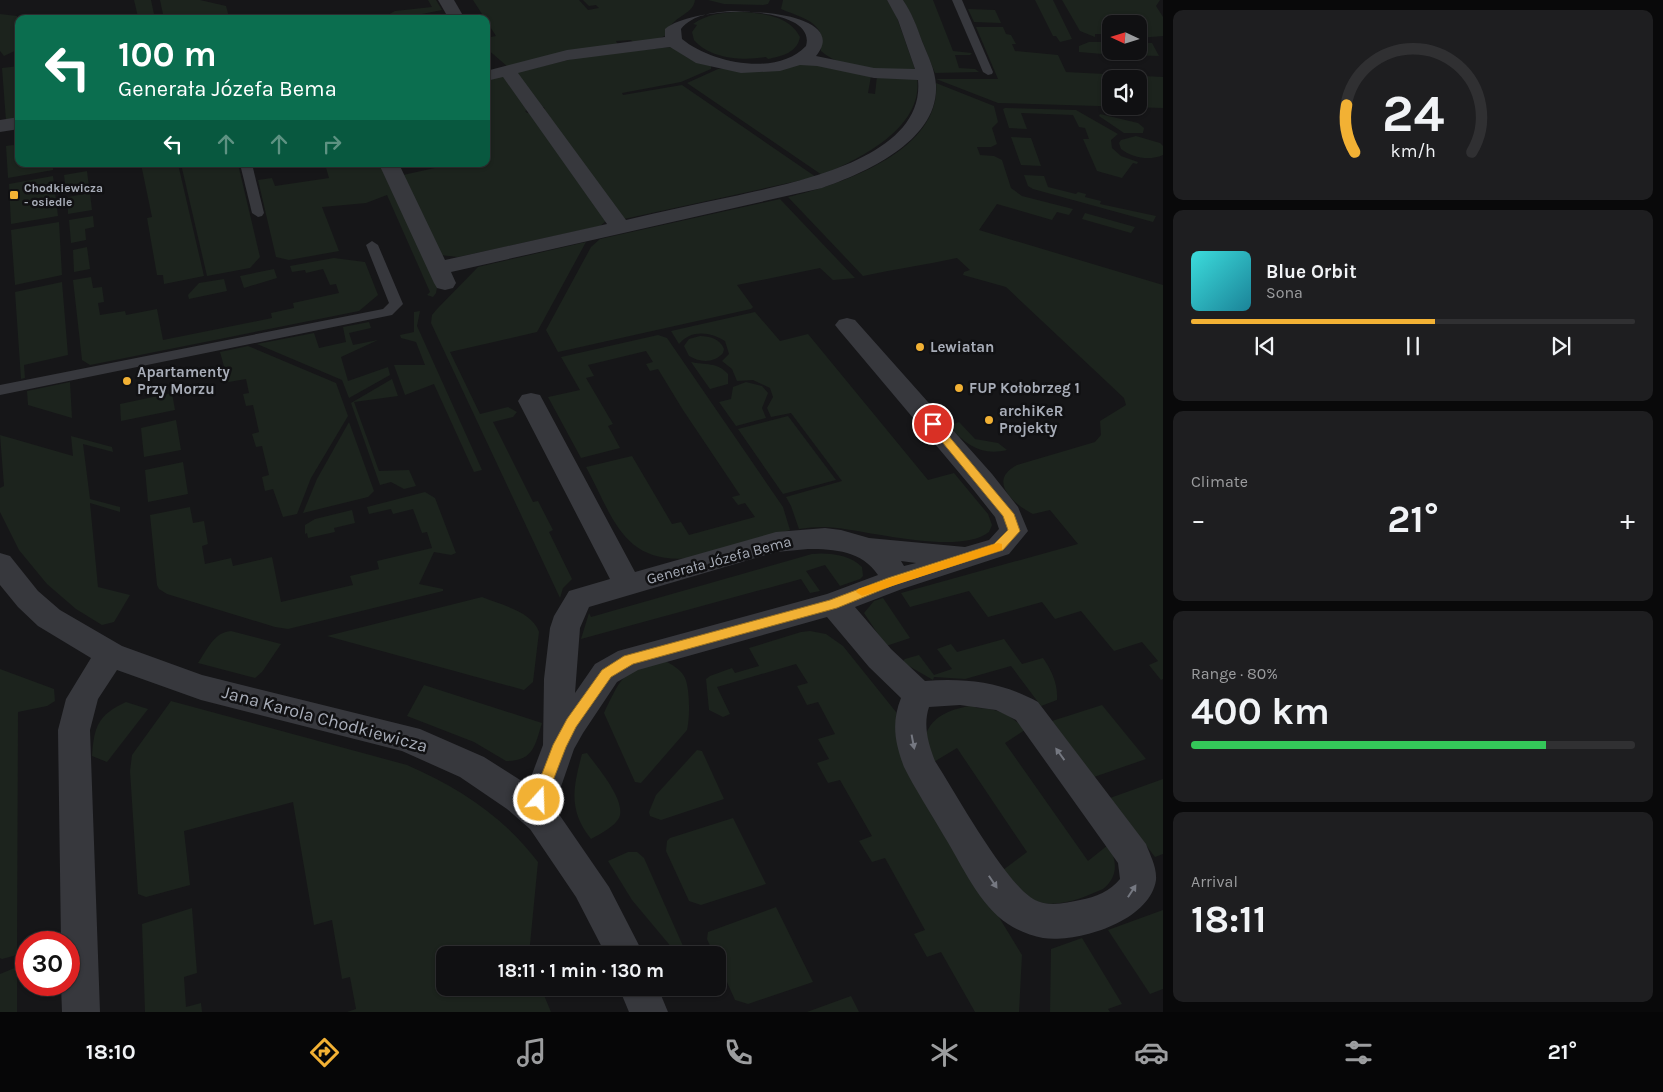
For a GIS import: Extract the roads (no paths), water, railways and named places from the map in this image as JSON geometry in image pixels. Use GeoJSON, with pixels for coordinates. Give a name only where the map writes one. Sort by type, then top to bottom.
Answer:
{"type":"FeatureCollection","features":[{"type":"Feature","properties":{"kind":"street"},"geometry":{"type":"LineString","coordinates":[[446,0],[455,15]]}},
{"type":"Feature","properties":{"kind":"street"},"geometry":{"type":"LineString","coordinates":[[391,167],[441,276],[620,227],[815,184],[854,169],[890,147],[913,124],[926,96],[926,75],[902,11],[895,0]]}},
{"type":"Feature","properties":{"kind":"street"},"geometry":{"type":"LineString","coordinates":[[674,41],[673,30],[676,24],[698,11],[730,6],[774,5],[807,25],[816,39],[814,47],[798,60]]}},
{"type":"Feature","properties":{"kind":"street"},"geometry":{"type":"LineString","coordinates":[[490,75],[567,55],[674,41],[694,57],[722,65],[766,67],[798,60],[874,73],[926,75]]}},
{"type":"Feature","properties":{"kind":"street"},"geometry":{"type":"LineString","coordinates":[[814,47],[843,67]]}},
{"type":"Feature","properties":{"kind":"street"},"geometry":{"type":"LineString","coordinates":[[508,71],[620,227]]}},
{"type":"Feature","properties":{"kind":"street"},"geometry":{"type":"LineString","coordinates":[[0,126],[15,124]]}},
{"type":"Feature","properties":{"kind":"street","name":"Generała Józefa Bema"},"geometry":{"type":"LineString","coordinates":[[535,811],[560,745],[572,723],[606,673],[629,660],[833,604],[892,581],[974,557],[998,547],[1014,531],[1008,514],[847,325]]}},
{"type":"Feature","properties":{"kind":"street","name":"Generała Józefa Bema"},"geometry":{"type":"LineString","coordinates":[[531,401],[628,585]]}},
{"type":"Feature","properties":{"kind":"street","name":"Generała Józefa Bema"},"geometry":{"type":"LineString","coordinates":[[560,745],[558,717],[564,636],[568,616],[579,599],[776,542],[798,539],[832,539],[869,548],[974,557]]}},
{"type":"Feature","properties":{"kind":"street","name":"Generała Józefa Bema"},"geometry":{"type":"LineString","coordinates":[[869,548],[885,559],[893,572],[892,581]]}},
{"type":"Feature","properties":{"kind":"street","name":"Jana Karola Chodkiewicza"},"geometry":{"type":"LineString","coordinates":[[0,564],[28,599],[49,618],[112,655],[202,686],[430,746],[461,760],[535,811],[574,863],[604,910],[621,946]]}},
{"type":"Feature","properties":{"kind":"street"},"geometry":{"type":"LineString","coordinates":[[833,604],[853,624],[880,658],[918,695]]}},
{"type":"Feature","properties":{"kind":"street"},"geometry":{"type":"LineString","coordinates":[[81,1012],[74,730],[78,707],[85,690],[112,655]]}},
{"type":"Feature","properties":{"kind":"street"},"geometry":{"type":"LineString","coordinates":[[943,692],[986,693],[1012,702],[1027,711],[1133,855],[1139,873],[1136,887],[1128,898],[1115,905],[1065,922],[1050,922],[1033,918],[1014,908],[993,883],[921,767],[913,746],[910,727],[912,710],[918,695],[943,692]]}},
{"type":"Feature","properties":{"kind":"street"},"geometry":{"type":"LineString","coordinates":[[642,996],[649,1012]]}},
{"type":"Feature","properties":{"kind":"lane"},"geometry":{"type":"LineString","coordinates":[[957,0],[988,72]]}},
{"type":"Feature","properties":{"kind":"lane"},"geometry":{"type":"LineString","coordinates":[[247,167],[258,213]]}},
{"type":"Feature","properties":{"kind":"lane"},"geometry":{"type":"LineString","coordinates":[[0,390],[387,312],[396,304],[372,245]]}},
{"type":"Feature","properties":{"kind":"place","name":"Chodkiewicza - osiedle"},"geometry":{"type":"Point","coordinates":[14,195]}},
{"type":"Feature","properties":{"kind":"place","name":"Lewiatan"},"geometry":{"type":"Point","coordinates":[920,347]}},
{"type":"Feature","properties":{"kind":"place","name":"Apartamenty Przy Morzu"},"geometry":{"type":"Point","coordinates":[127,381]}},
{"type":"Feature","properties":{"kind":"place","name":"FUP Kołobrzeg 1"},"geometry":{"type":"Point","coordinates":[959,388]}},
{"type":"Feature","properties":{"kind":"place","name":"archiKeR Projekty"},"geometry":{"type":"Point","coordinates":[989,420]}}]}
